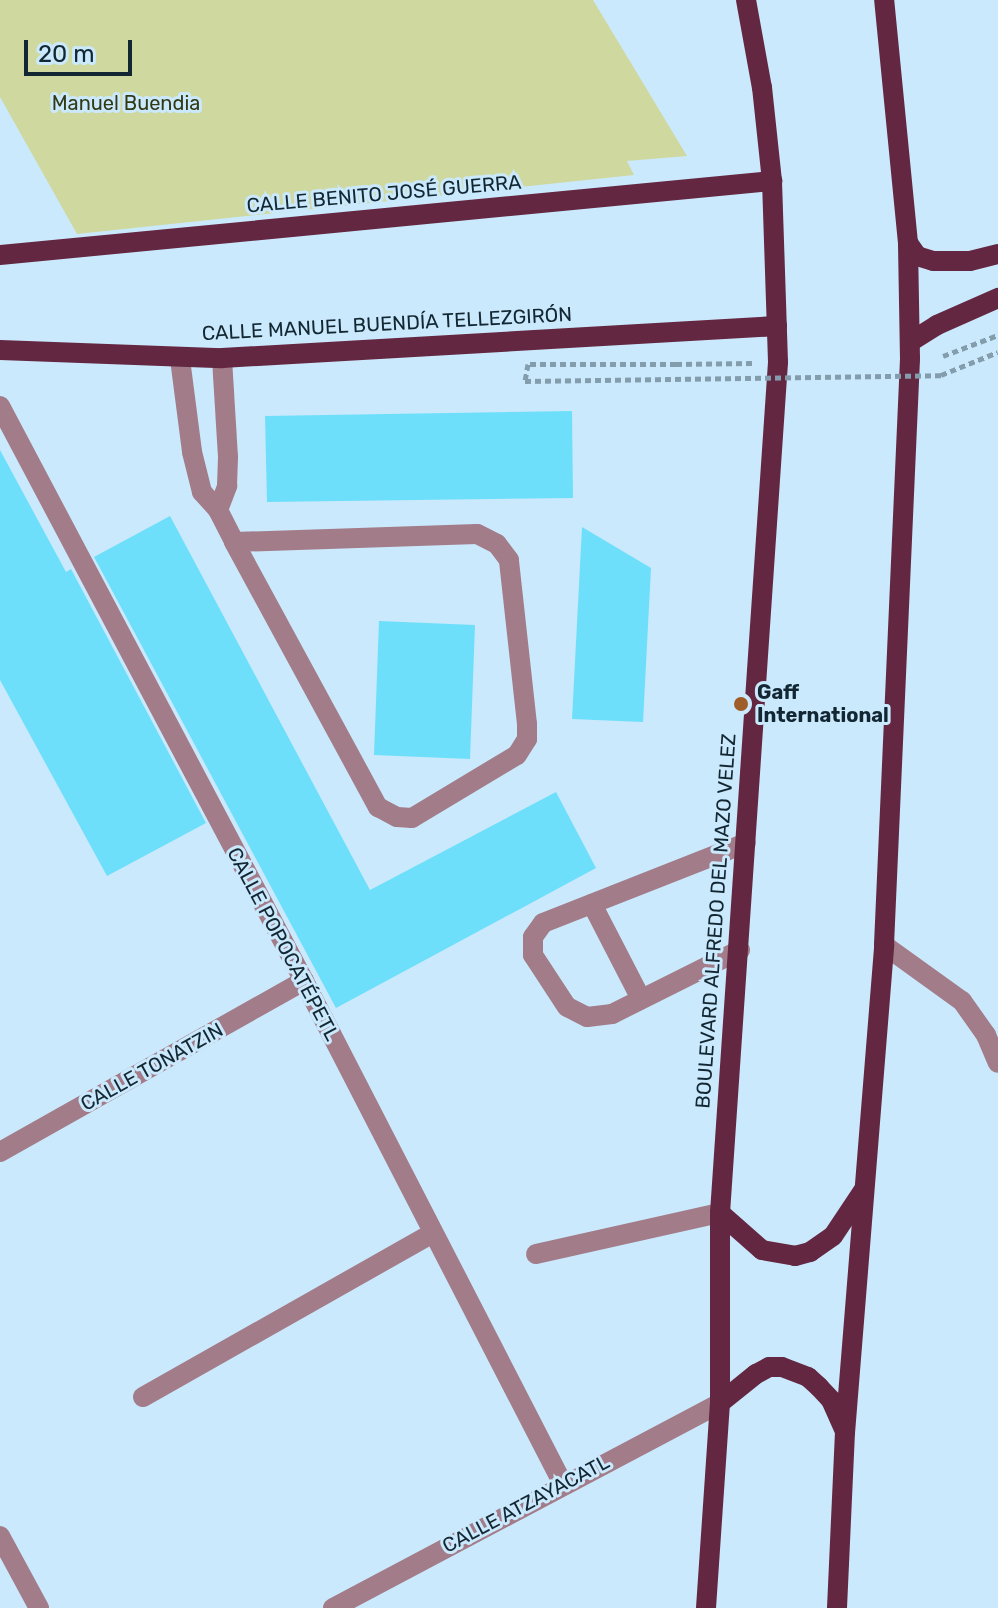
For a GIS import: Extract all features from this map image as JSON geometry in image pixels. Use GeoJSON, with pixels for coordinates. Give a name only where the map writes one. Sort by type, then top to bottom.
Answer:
{"type":"FeatureCollection","features":[{"type":"Feature","properties":{"kind":"main road","name":"BOULEVARD ALFREDO DEL MAZO VELEZ"},"geometry":{"type":"LineString","coordinates":[[706,1608],[720,1403],[720,1213],[778,362],[772,181],[762,88],[746,0]]}},
{"type":"Feature","properties":{"kind":"main road"},"geometry":{"type":"LineString","coordinates":[[837,1608],[845,1433],[884,945],[910,342],[908,243],[884,0]]}},
{"type":"Feature","properties":{"kind":"main road","name":"CALLE BENITO JOSÉ GUERRA"},"geometry":{"type":"LineString","coordinates":[[0,255],[772,181]]}},
{"type":"Feature","properties":{"kind":"main road"},"geometry":{"type":"LineString","coordinates":[[908,243],[917,256],[933,261],[970,261],[998,254]]}},
{"type":"Feature","properties":{"kind":"main road"},"geometry":{"type":"LineString","coordinates":[[910,342],[937,325],[998,298]]}},
{"type":"Feature","properties":{"kind":"main road","name":"CALLE MANUEL BUENDÍA TELLEZGIRÓN"},"geometry":{"type":"LineString","coordinates":[[0,350],[180,359],[222,358],[777,326]]}},
{"type":"Feature","properties":{"kind":"main road"},"geometry":{"type":"LineString","coordinates":[[720,1213],[762,1250],[795,1256],[810,1252],[833,1236],[864,1190]]}},
{"type":"Feature","properties":{"kind":"main road"},"geometry":{"type":"LineString","coordinates":[[720,1403],[756,1374],[769,1367],[782,1367],[808,1377],[819,1387],[831,1400],[845,1433]]}},
{"type":"Feature","properties":{"kind":"street"},"geometry":{"type":"LineString","coordinates":[[218,510],[227,486],[228,457],[222,358]]}},
{"type":"Feature","properties":{"kind":"street"},"geometry":{"type":"LineString","coordinates":[[180,359],[192,452],[202,492],[218,510],[234,542],[378,807],[397,817],[412,818],[517,755],[527,739],[527,724],[509,560],[497,544],[477,534],[234,542]]}},
{"type":"Feature","properties":{"kind":"street","name":"CALLE POPOCATÉPETL"},"geometry":{"type":"LineString","coordinates":[[0,406],[304,981],[431,1234],[563,1484]]}},
{"type":"Feature","properties":{"kind":"street"},"geometry":{"type":"LineString","coordinates":[[740,950],[612,1014],[587,1017],[567,1007],[533,955],[533,937],[543,923],[746,843]]}},
{"type":"Feature","properties":{"kind":"street"},"geometry":{"type":"LineString","coordinates":[[592,904],[641,999]]}},
{"type":"Feature","properties":{"kind":"street"},"geometry":{"type":"LineString","coordinates":[[884,945],[962,1001],[992,1032],[998,1063]]}},
{"type":"Feature","properties":{"kind":"street","name":"CALLE TONATZIN"},"geometry":{"type":"LineString","coordinates":[[0,1152],[304,981]]}},
{"type":"Feature","properties":{"kind":"street"},"geometry":{"type":"LineString","coordinates":[[536,1254],[720,1213]]}},
{"type":"Feature","properties":{"kind":"street"},"geometry":{"type":"LineString","coordinates":[[143,1397],[431,1234]]}},
{"type":"Feature","properties":{"kind":"street","name":"CALLE ATZAYACATL"},"geometry":{"type":"LineString","coordinates":[[333,1608],[720,1403]]}},
{"type":"Feature","properties":{"kind":"street"},"geometry":{"type":"LineString","coordinates":[[0,1536],[39,1608]]}},
{"type":"Feature","properties":{"kind":"path"},"geometry":{"type":"LineString","coordinates":[[946,356],[998,335]]}},
{"type":"Feature","properties":{"kind":"path"},"geometry":{"type":"LineString","coordinates":[[778,362],[528,364],[525,381],[941,375],[998,352]]}},
{"type":"Feature","properties":{"kind":"green space","name":"Manuel Buendia"},"geometry":{"type":"Polygon","coordinates":[[[0,0],[593,0],[687,156],[627,161],[634,175],[77,234],[0,97],[0,0]]]}},
{"type":"Feature","properties":{"kind":"building"},"geometry":{"type":"Polygon","coordinates":[[[572,411],[573,498],[267,502],[265,416],[572,411]]]}},
{"type":"Feature","properties":{"kind":"building"},"geometry":{"type":"Polygon","coordinates":[[[0,450],[66,572],[71,569],[206,823],[107,876],[0,680],[0,450]]]}},
{"type":"Feature","properties":{"kind":"building"},"geometry":{"type":"Polygon","coordinates":[[[170,516],[370,890],[556,792],[596,868],[336,1008],[94,557],[170,516]]]}},
{"type":"Feature","properties":{"kind":"building"},"geometry":{"type":"Polygon","coordinates":[[[582,527],[651,568],[643,722],[572,719],[582,527]]]}},
{"type":"Feature","properties":{"kind":"building"},"geometry":{"type":"Polygon","coordinates":[[[379,621],[475,625],[470,759],[374,755],[379,621]]]}},
{"type":"Feature","properties":{"kind":"place","name":"Gaff International"},"geometry":{"type":"Point","coordinates":[741,704]}}]}
